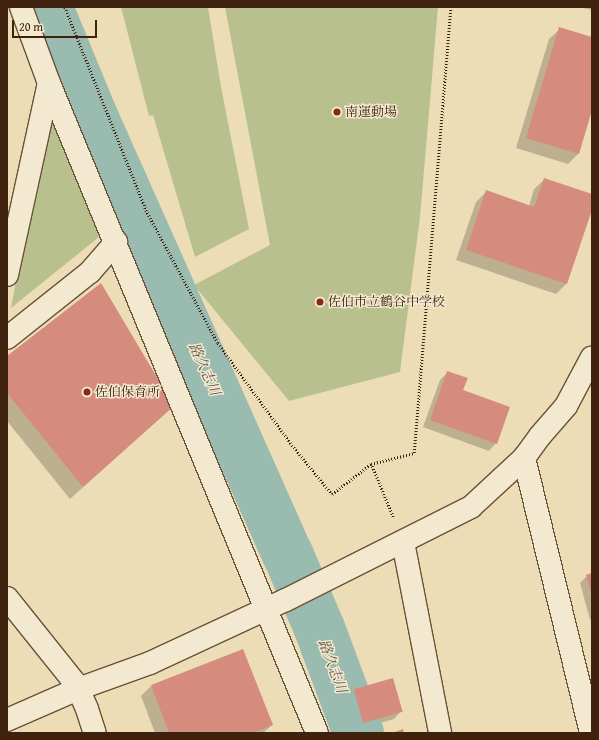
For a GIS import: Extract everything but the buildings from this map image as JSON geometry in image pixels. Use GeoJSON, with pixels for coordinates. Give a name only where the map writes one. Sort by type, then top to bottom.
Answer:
{"type":"FeatureCollection","features":[{"type":"Feature","properties":{"kind":"street"},"geometry":{"type":"LineString","coordinates":[[21,7],[49,83],[116,242],[314,732]]}},
{"type":"Feature","properties":{"kind":"street"},"geometry":{"type":"LineString","coordinates":[[7,275],[49,83]]}},
{"type":"Feature","properties":{"kind":"street"},"geometry":{"type":"LineString","coordinates":[[7,338],[90,272],[116,242]]}},
{"type":"Feature","properties":{"kind":"street"},"geometry":{"type":"LineString","coordinates":[[7,720],[78,689],[150,663],[286,600],[471,507],[524,458],[540,436],[566,406],[592,357]]}},
{"type":"Feature","properties":{"kind":"street"},"geometry":{"type":"LineString","coordinates":[[524,458],[591,733]]}},
{"type":"Feature","properties":{"kind":"street"},"geometry":{"type":"LineString","coordinates":[[403,542],[440,733]]}},
{"type":"Feature","properties":{"kind":"street"},"geometry":{"type":"LineString","coordinates":[[7,598],[76,684],[87,709],[95,733]]}},
{"type":"Feature","properties":{"kind":"path"},"geometry":{"type":"LineString","coordinates":[[65,7],[146,210],[218,343],[292,445],[332,494],[371,464],[414,453],[451,7]]}},
{"type":"Feature","properties":{"kind":"path"},"geometry":{"type":"LineString","coordinates":[[371,464],[403,542]]}},
{"type":"Feature","properties":{"kind":"green space"},"geometry":{"type":"Polygon","coordinates":[[[121,7],[208,7],[221,87],[249,229],[195,257],[153,115],[149,116],[121,7]]]}},
{"type":"Feature","properties":{"kind":"green space","name":"南運動場"},"geometry":{"type":"Polygon","coordinates":[[[225,7],[438,7],[420,217],[400,372],[289,401],[194,285],[270,245],[225,7]]]}},
{"type":"Feature","properties":{"kind":"green space"},"geometry":{"type":"Polygon","coordinates":[[[54,120],[99,237],[11,308],[44,128],[54,120]]]}},
{"type":"Feature","properties":{"kind":"waterway","name":"路久志川"},"geometry":{"type":"LineString","coordinates":[[47,7],[92,116],[287,553],[319,628],[358,733]]}},
{"type":"Feature","properties":{"kind":"place","name":"南運動場"},"geometry":{"type":"Point","coordinates":[337,112]}},
{"type":"Feature","properties":{"kind":"place","name":"佐伯市立鶴谷中学校"},"geometry":{"type":"Point","coordinates":[320,302]}},
{"type":"Feature","properties":{"kind":"place","name":"佐伯保育所"},"geometry":{"type":"Point","coordinates":[87,392]}}]}
